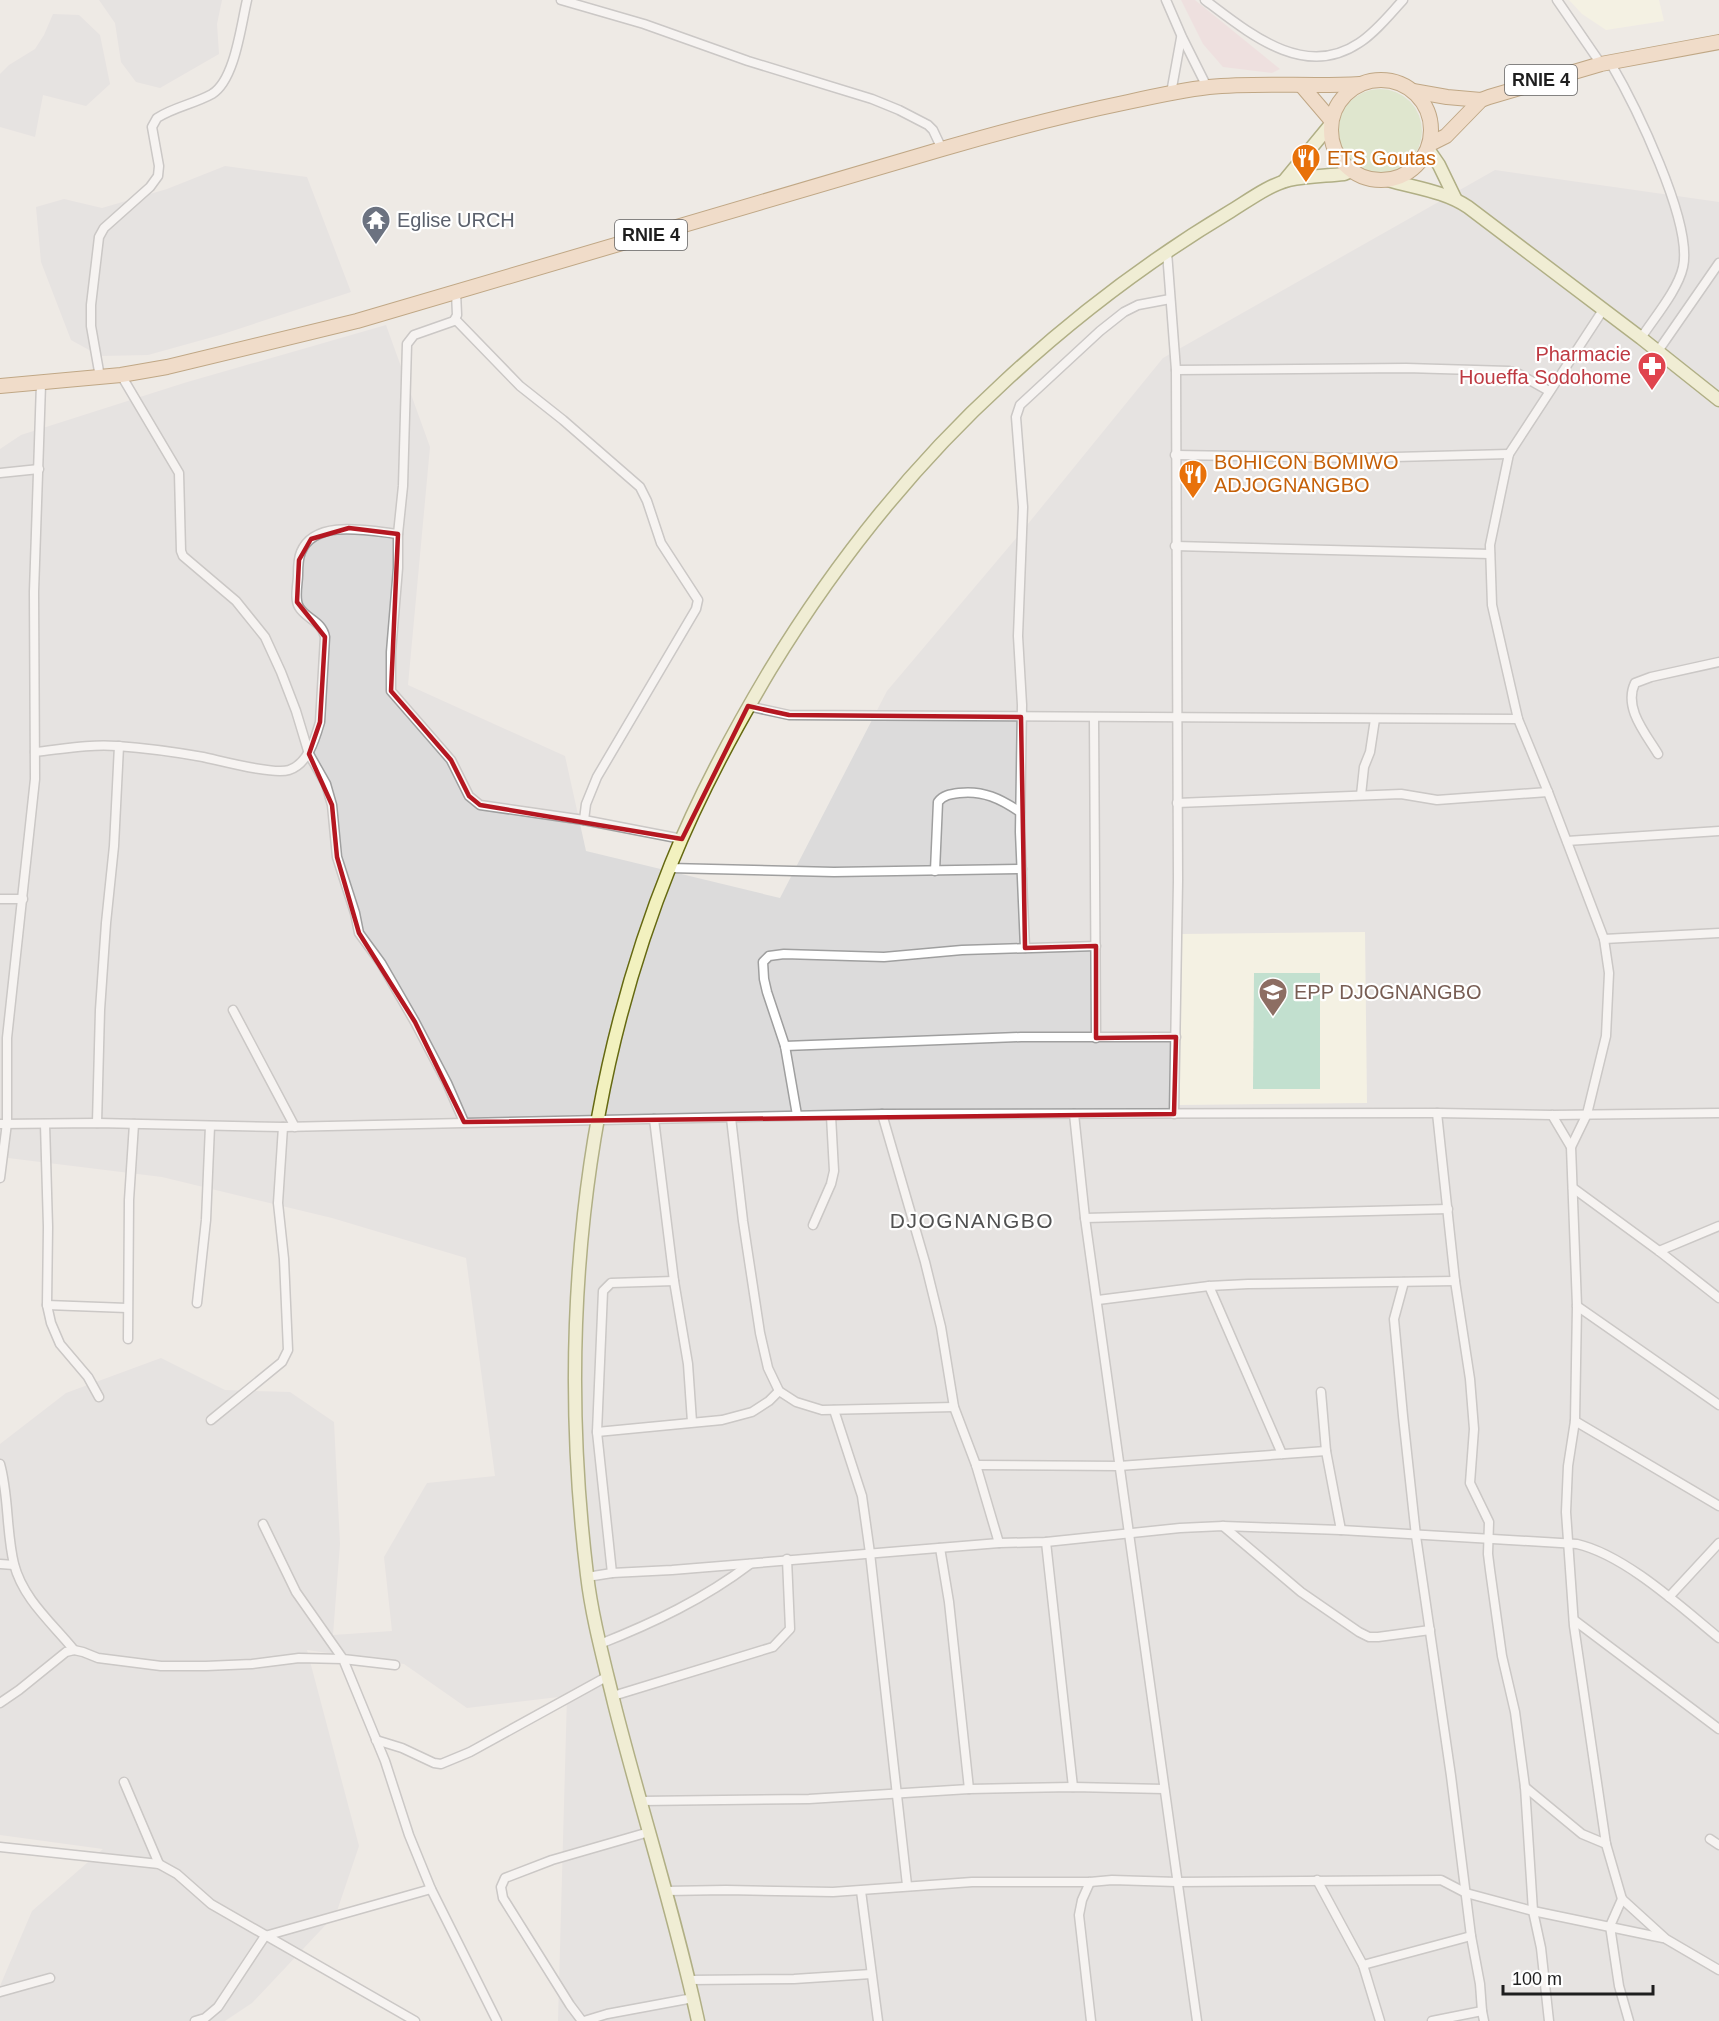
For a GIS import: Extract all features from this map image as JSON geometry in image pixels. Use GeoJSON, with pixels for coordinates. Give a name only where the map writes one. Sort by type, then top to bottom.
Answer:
{"type":"FeatureCollection","features":[{"type":"Feature","properties":{"kind":"main road","name":"RNIE 4"},"geometry":{"type":"LineString","coordinates":[[0,386],[121,375],[167,367],[345,324],[942,148],[1018,127],[1171,93],[1207,87],[1360,84],[1378,80],[1396,82],[1413,91],[1481,100],[1551,77],[1606,63],[1719,42]]}},
{"type":"Feature","properties":{"kind":"main road"},"geometry":{"type":"LineString","coordinates":[[698,2021],[600,1644],[587,1577],[576,1422],[576,1312],[582,1227],[597,1120],[624,1003],[640,951],[669,868],[748,706],[808,608],[864,531],[937,447],[972,411],[1068,325],[1167,252],[1284,181],[1331,122],[1341,98],[1360,84]]}},
{"type":"Feature","properties":{"kind":"main road"},"geometry":{"type":"LineString","coordinates":[[1302,86],[1331,122],[1332,142],[1335,150],[1351,171],[1369,178],[1388,180],[1455,198],[1658,351],[1719,400]]}},
{"type":"Feature","properties":{"kind":"main road"},"geometry":{"type":"LineString","coordinates":[[1413,91],[1425,106],[1431,124],[1429,146],[1455,198]]}},
{"type":"Feature","properties":{"kind":"main road","name":"RNIE 4"},"geometry":{"type":"LineString","coordinates":[[1388,180],[1408,173],[1416,166],[1429,146],[1446,136],[1481,100]]}},
{"type":"Feature","properties":{"kind":"main road"},"geometry":{"type":"LineString","coordinates":[[1284,181],[1344,174],[1351,171]]}},
{"type":"Feature","properties":{"kind":"street"},"geometry":{"type":"LineString","coordinates":[[100,377],[91,326],[91,305],[101,232],[150,187],[158,176],[159,166],[152,127],[156,118],[214,93],[225,80],[231,67],[247,0]]}},
{"type":"Feature","properties":{"kind":"street"},"geometry":{"type":"LineString","coordinates":[[561,0],[644,24],[748,61],[838,87],[890,106],[928,125],[942,148]]}},
{"type":"Feature","properties":{"kind":"street"},"geometry":{"type":"LineString","coordinates":[[1166,0],[1207,87]]}},
{"type":"Feature","properties":{"kind":"street"},"geometry":{"type":"LineString","coordinates":[[1205,0],[1260,39],[1285,52],[1313,57],[1330,56],[1361,42],[1403,0]]}},
{"type":"Feature","properties":{"kind":"street"},"geometry":{"type":"LineString","coordinates":[[1557,0],[1606,63],[1637,113],[1683,231],[1686,246],[1680,276],[1641,338]]}},
{"type":"Feature","properties":{"kind":"street"},"geometry":{"type":"LineString","coordinates":[[1171,93],[1182,37]]}},
{"type":"Feature","properties":{"kind":"street"},"geometry":{"type":"LineString","coordinates":[[1167,252],[1176,370],[1177,803],[1174,1114]]}},
{"type":"Feature","properties":{"kind":"street"},"geometry":{"type":"LineString","coordinates":[[1658,351],[1719,263]]}},
{"type":"Feature","properties":{"kind":"street"},"geometry":{"type":"LineString","coordinates":[[456,292],[455,319],[520,386],[640,487],[661,543],[698,600],[696,609],[597,777],[586,804],[584,820]]}},
{"type":"Feature","properties":{"kind":"street"},"geometry":{"type":"LineString","coordinates":[[1025,948],[1020,812],[1021,717],[1018,636],[1023,507],[1017,410],[1100,331],[1124,312],[1138,305],[1170,299]]}},
{"type":"Feature","properties":{"kind":"street"},"geometry":{"type":"LineString","coordinates":[[1571,1147],[1587,1114],[1606,1036],[1609,973],[1604,939],[1518,720],[1492,605],[1490,554],[1509,454],[1604,310]]}},
{"type":"Feature","properties":{"kind":"street"},"geometry":{"type":"LineString","coordinates":[[455,319],[414,335],[407,344],[403,486],[391,652],[390,684],[394,694],[451,760],[469,796],[477,803],[491,808],[584,820],[682,839]]}},
{"type":"Feature","properties":{"kind":"street"},"geometry":{"type":"LineString","coordinates":[[1176,370],[1406,368],[1509,371],[1549,391]]}},
{"type":"Feature","properties":{"kind":"street"},"geometry":{"type":"LineString","coordinates":[[121,375],[179,473],[183,556],[236,601],[265,637],[296,711],[309,754],[326,784],[332,805],[337,857],[359,933],[381,963],[415,1022],[447,1083],[464,1122]]}},
{"type":"Feature","properties":{"kind":"street"},"geometry":{"type":"LineString","coordinates":[[0,1178],[7,1038],[35,779],[34,592],[41,384]]}},
{"type":"Feature","properties":{"kind":"street"},"geometry":{"type":"LineString","coordinates":[[1176,455],[1357,458],[1509,454]]}},
{"type":"Feature","properties":{"kind":"street"},"geometry":{"type":"LineString","coordinates":[[0,473],[39,469]]}},
{"type":"Feature","properties":{"kind":"street"},"geometry":{"type":"LineString","coordinates":[[35,752],[93,745],[118,746],[200,757],[262,769],[286,771],[295,767],[309,754],[320,722],[325,637],[321,626],[302,611],[297,602],[301,552],[305,545],[319,534],[349,528],[398,534]]}},
{"type":"Feature","properties":{"kind":"street"},"geometry":{"type":"LineString","coordinates":[[1175,546],[1490,554]]}},
{"type":"Feature","properties":{"kind":"street"},"geometry":{"type":"LineString","coordinates":[[1658,754],[1635,714],[1632,689],[1635,683],[1651,677],[1719,662]]}},
{"type":"Feature","properties":{"kind":"street"},"geometry":{"type":"LineString","coordinates":[[748,706],[789,715],[1518,720]]}},
{"type":"Feature","properties":{"kind":"street"},"geometry":{"type":"LineString","coordinates":[[1094,718],[1096,1038]]}},
{"type":"Feature","properties":{"kind":"street"},"geometry":{"type":"LineString","coordinates":[[1361,795],[1364,767],[1370,752],[1375,719]]}},
{"type":"Feature","properties":{"kind":"street"},"geometry":{"type":"LineString","coordinates":[[98,1123],[100,1010],[114,846],[118,746]]}},
{"type":"Feature","properties":{"kind":"street"},"geometry":{"type":"LineString","coordinates":[[935,871],[938,802],[941,798],[956,793],[982,792],[1020,812]]}},
{"type":"Feature","properties":{"kind":"street"},"geometry":{"type":"LineString","coordinates":[[1177,803],[1401,794],[1437,800],[1548,792]]}},
{"type":"Feature","properties":{"kind":"street"},"geometry":{"type":"LineString","coordinates":[[1567,841],[1719,831]]}},
{"type":"Feature","properties":{"kind":"street"},"geometry":{"type":"LineString","coordinates":[[669,868],[834,872],[1022,869]]}},
{"type":"Feature","properties":{"kind":"street"},"geometry":{"type":"LineString","coordinates":[[0,898],[23,899]]}},
{"type":"Feature","properties":{"kind":"street"},"geometry":{"type":"LineString","coordinates":[[1604,939],[1719,933]]}},
{"type":"Feature","properties":{"kind":"street"},"geometry":{"type":"LineString","coordinates":[[797,1116],[785,1046],[764,979],[763,962],[769,956],[784,954],[908,956],[962,950],[1096,946]]}},
{"type":"Feature","properties":{"kind":"street"},"geometry":{"type":"LineString","coordinates":[[233,1010],[295,1127]]}},
{"type":"Feature","properties":{"kind":"street"},"geometry":{"type":"LineString","coordinates":[[785,1046],[1024,1037],[1176,1037]]}},
{"type":"Feature","properties":{"kind":"street"},"geometry":{"type":"LineString","coordinates":[[3,1124],[98,1123],[283,1128],[882,1114],[1437,1113],[1552,1115],[1719,1113]]}},
{"type":"Feature","properties":{"kind":"street"},"geometry":{"type":"LineString","coordinates":[[1437,1113],[1455,1281],[1470,1379],[1474,1430],[1470,1483],[1487,1515],[1488,1554],[1502,1656],[1515,1712],[1525,1787],[1533,1911],[1549,2021]]}},
{"type":"Feature","properties":{"kind":"street"},"geometry":{"type":"LineString","coordinates":[[882,1114],[928,1273],[941,1327],[954,1407],[976,1465],[999,1543]]}},
{"type":"Feature","properties":{"kind":"street"},"geometry":{"type":"LineString","coordinates":[[1074,1114],[1085,1218],[1197,2021]]}},
{"type":"Feature","properties":{"kind":"street"},"geometry":{"type":"LineString","coordinates":[[1552,1115],[1571,1147],[1573,1188],[1577,1306],[1575,1421],[1566,1489],[1567,1544],[1574,1620],[1606,1844],[1622,1899],[1666,1939],[1719,1970]]}},
{"type":"Feature","properties":{"kind":"street"},"geometry":{"type":"LineString","coordinates":[[813,1226],[831,1184],[834,1171],[831,1116]]}},
{"type":"Feature","properties":{"kind":"street"},"geometry":{"type":"LineString","coordinates":[[731,1118],[743,1221],[760,1333],[768,1368],[779,1391],[811,1408],[834,1410],[954,1407]]}},
{"type":"Feature","properties":{"kind":"street"},"geometry":{"type":"LineString","coordinates":[[654,1119],[674,1281],[688,1364],[692,1422]]}},
{"type":"Feature","properties":{"kind":"street"},"geometry":{"type":"LineString","coordinates":[[45,1124],[48,1227],[47,1305],[51,1323],[60,1344],[88,1377],[99,1397]]}},
{"type":"Feature","properties":{"kind":"street"},"geometry":{"type":"LineString","coordinates":[[128,1339],[130,1168],[134,1124]]}},
{"type":"Feature","properties":{"kind":"street"},"geometry":{"type":"LineString","coordinates":[[197,1303],[206,1220],[210,1126]]}},
{"type":"Feature","properties":{"kind":"street"},"geometry":{"type":"LineString","coordinates":[[211,1420],[282,1362],[288,1350],[284,1259],[278,1203],[283,1128]]}},
{"type":"Feature","properties":{"kind":"street"},"geometry":{"type":"LineString","coordinates":[[1573,1188],[1719,1298]]}},
{"type":"Feature","properties":{"kind":"street"},"geometry":{"type":"LineString","coordinates":[[1085,1218],[1448,1209]]}},
{"type":"Feature","properties":{"kind":"street"},"geometry":{"type":"LineString","coordinates":[[1659,1251],[1719,1226]]}},
{"type":"Feature","properties":{"kind":"street"},"geometry":{"type":"LineString","coordinates":[[612,1573],[597,1432],[603,1292],[611,1283],[674,1281]]}},
{"type":"Feature","properties":{"kind":"street"},"geometry":{"type":"LineString","coordinates":[[1098,1300],[1209,1286],[1455,1281]]}},
{"type":"Feature","properties":{"kind":"street"},"geometry":{"type":"LineString","coordinates":[[1404,1282],[1397,1304],[1394,1330],[1416,1536],[1484,2021]]}},
{"type":"Feature","properties":{"kind":"street"},"geometry":{"type":"LineString","coordinates":[[1209,1286],[1282,1454]]}},
{"type":"Feature","properties":{"kind":"street"},"geometry":{"type":"LineString","coordinates":[[47,1305],[127,1308]]}},
{"type":"Feature","properties":{"kind":"street"},"geometry":{"type":"LineString","coordinates":[[1577,1306],[1719,1405]]}},
{"type":"Feature","properties":{"kind":"street"},"geometry":{"type":"LineString","coordinates":[[597,1432],[722,1420],[740,1416],[752,1412],[779,1391]]}},
{"type":"Feature","properties":{"kind":"street"},"geometry":{"type":"LineString","coordinates":[[1321,1392],[1326,1451],[1341,1530]]}},
{"type":"Feature","properties":{"kind":"street"},"geometry":{"type":"LineString","coordinates":[[834,1410],[862,1496],[907,1885]]}},
{"type":"Feature","properties":{"kind":"street"},"geometry":{"type":"LineString","coordinates":[[1575,1421],[1719,1506]]}},
{"type":"Feature","properties":{"kind":"street"},"geometry":{"type":"LineString","coordinates":[[976,1465],[1119,1466],[1326,1451]]}},
{"type":"Feature","properties":{"kind":"street"},"geometry":{"type":"LineString","coordinates":[[0,1464],[14,1565],[35,1606],[74,1650],[98,1659],[161,1666],[252,1664],[299,1658],[343,1659],[395,1665]]}},
{"type":"Feature","properties":{"kind":"street"},"geometry":{"type":"LineString","coordinates":[[263,1524],[296,1592],[343,1659],[376,1740],[431,1890],[496,2021]]}},
{"type":"Feature","properties":{"kind":"street"},"geometry":{"type":"LineString","coordinates":[[587,1577],[612,1573],[999,1543],[1046,1542],[1222,1526],[1341,1530],[1587,1546],[1608,1556],[1669,1597],[1719,1638]]}},
{"type":"Feature","properties":{"kind":"street"},"geometry":{"type":"LineString","coordinates":[[1222,1526],[1301,1592],[1369,1637],[1430,1630]]}},
{"type":"Feature","properties":{"kind":"street"},"geometry":{"type":"LineString","coordinates":[[1046,1542],[1074,1787]]}},
{"type":"Feature","properties":{"kind":"street"},"geometry":{"type":"LineString","coordinates":[[1669,1597],[1719,1543]]}},
{"type":"Feature","properties":{"kind":"street"},"geometry":{"type":"LineString","coordinates":[[940,1548],[949,1602],[969,1789]]}},
{"type":"Feature","properties":{"kind":"street"},"geometry":{"type":"LineString","coordinates":[[613,1696],[773,1647],[790,1629],[787,1559]]}},
{"type":"Feature","properties":{"kind":"street"},"geometry":{"type":"LineString","coordinates":[[600,1644],[657,1622],[724,1584],[750,1563]]}},
{"type":"Feature","properties":{"kind":"street"},"geometry":{"type":"LineString","coordinates":[[0,1564],[14,1565]]}},
{"type":"Feature","properties":{"kind":"street"},"geometry":{"type":"LineString","coordinates":[[1574,1620],[1719,1729]]}},
{"type":"Feature","properties":{"kind":"street"},"geometry":{"type":"LineString","coordinates":[[0,1703],[66,1652],[74,1650]]}},
{"type":"Feature","properties":{"kind":"street"},"geometry":{"type":"LineString","coordinates":[[376,1740],[441,1764],[470,1752],[608,1676]]}},
{"type":"Feature","properties":{"kind":"street"},"geometry":{"type":"LineString","coordinates":[[124,1782],[159,1863]]}},
{"type":"Feature","properties":{"kind":"street"},"geometry":{"type":"LineString","coordinates":[[640,1801],[809,1799],[969,1789],[1074,1787],[1164,1789]]}},
{"type":"Feature","properties":{"kind":"street"},"geometry":{"type":"LineString","coordinates":[[1525,1787],[1582,1834],[1606,1844]]}},
{"type":"Feature","properties":{"kind":"street"},"geometry":{"type":"LineString","coordinates":[[649,1832],[552,1860],[505,1878],[501,1887],[503,1898],[570,2005],[583,2021],[607,2014],[693,1998]]}},
{"type":"Feature","properties":{"kind":"street"},"geometry":{"type":"LineString","coordinates":[[1710,1839],[1719,1845]]}},
{"type":"Feature","properties":{"kind":"street"},"geometry":{"type":"LineString","coordinates":[[0,1847],[159,1863],[177,1874],[211,1904],[415,2021]]}},
{"type":"Feature","properties":{"kind":"street"},"geometry":{"type":"LineString","coordinates":[[665,1891],[861,1891],[907,1885],[972,1882],[1112,1880],[1177,1882],[1441,1880],[1466,1893],[1533,1911],[1666,1939]]}},
{"type":"Feature","properties":{"kind":"street"},"geometry":{"type":"LineString","coordinates":[[1317,1880],[1364,1965],[1380,2021]]}},
{"type":"Feature","properties":{"kind":"street"},"geometry":{"type":"LineString","coordinates":[[1090,1881],[1079,1915],[1091,2021]]}},
{"type":"Feature","properties":{"kind":"street"},"geometry":{"type":"LineString","coordinates":[[195,2021],[205,2019],[222,2002],[265,1936],[431,1890]]}},
{"type":"Feature","properties":{"kind":"street"},"geometry":{"type":"LineString","coordinates":[[861,1891],[878,2021]]}},
{"type":"Feature","properties":{"kind":"street"},"geometry":{"type":"LineString","coordinates":[[1622,1899],[1610,1926],[1619,1986],[1629,2021]]}},
{"type":"Feature","properties":{"kind":"street"},"geometry":{"type":"LineString","coordinates":[[1364,1965],[1471,1936]]}},
{"type":"Feature","properties":{"kind":"street"},"geometry":{"type":"LineString","coordinates":[[689,1980],[794,1979],[871,1974]]}},
{"type":"Feature","properties":{"kind":"street"},"geometry":{"type":"LineString","coordinates":[[0,1992],[50,1978]]}},
{"type":"Feature","properties":{"kind":"street"},"geometry":{"type":"LineString","coordinates":[[1432,2021],[1482,2011]]}},
{"type":"Feature","properties":{"kind":"highlighted area"},"geometry":{"type":"Polygon","coordinates":[[[349,528],[398,534],[391,691],[451,760],[469,796],[480,805],[682,839],[748,706],[789,715],[1021,717],[1025,948],[1096,946],[1096,1038],[1176,1037],[1174,1114],[464,1122],[415,1022],[359,933],[337,857],[332,805],[309,754],[320,722],[325,637],[297,602],[299,560],[311,539],[349,528]]]}},
{"type":"Feature","properties":{"kind":"shaded area"},"geometry":{"type":"Polygon","coordinates":[[[99,0],[222,0],[217,24],[219,54],[160,88],[136,82],[121,62],[115,23],[99,0]]]}},
{"type":"Feature","properties":{"kind":"shaded area"},"geometry":{"type":"Polygon","coordinates":[[[1181,0],[1195,0],[1280,69],[1272,73],[1223,67],[1203,44],[1181,0]]]}},
{"type":"Feature","properties":{"kind":"shaded area"},"geometry":{"type":"Polygon","coordinates":[[[1569,0],[1659,0],[1664,21],[1606,30],[1582,14],[1569,0]]]}},
{"type":"Feature","properties":{"kind":"shaded area"},"geometry":{"type":"Polygon","coordinates":[[[53,14],[79,15],[100,35],[110,84],[86,106],[43,95],[35,137],[0,127],[0,74],[9,65],[35,49],[53,14]]]}},
{"type":"Feature","properties":{"kind":"shaded area"},"geometry":{"type":"Polygon","coordinates":[[[225,166],[307,177],[351,292],[220,335],[148,355],[100,356],[71,340],[41,262],[36,207],[64,199],[102,208],[167,189],[225,166]]]}},
{"type":"Feature","properties":{"kind":"shaded area"},"geometry":{"type":"Polygon","coordinates":[[[1495,170],[1719,202],[1719,2021],[558,2021],[567,1696],[467,1708],[404,1664],[307,1650],[359,1846],[336,1914],[252,2003],[225,2021],[0,2021],[0,1986],[32,1911],[103,1849],[0,1835],[0,1444],[66,1393],[161,1358],[225,1390],[290,1392],[334,1422],[340,1544],[333,1635],[392,1631],[384,1557],[427,1483],[495,1476],[466,1258],[332,1218],[162,1177],[0,1157],[0,449],[21,435],[184,383],[386,325],[430,447],[408,685],[565,756],[586,851],[780,898],[887,691],[1023,530],[1163,358],[1495,170]]]}},
{"type":"Feature","properties":{"kind":"shaded area","name":"EPP DJOGNANGBO"},"geometry":{"type":"Polygon","coordinates":[[[1365,932],[1367,1103],[1179,1105],[1182,934],[1365,932]]]}},
{"type":"Feature","properties":{"kind":"green space"},"geometry":{"type":"Polygon","coordinates":[[[1380,89],[1403,96],[1415,108],[1422,131],[1415,154],[1403,166],[1380,173],[1357,166],[1345,154],[1338,131],[1345,108],[1357,96],[1380,89]]]}},
{"type":"Feature","properties":{"kind":"green space"},"geometry":{"type":"Polygon","coordinates":[[[1254,973],[1320,973],[1320,1089],[1253,1089],[1254,973]]]}},
{"type":"Feature","properties":{"kind":"place","name":"ETS Goutas"},"geometry":{"type":"Point","coordinates":[1306,184]}},
{"type":"Feature","properties":{"kind":"place","name":"Eglise URCH"},"geometry":{"type":"Point","coordinates":[376,246]}},
{"type":"Feature","properties":{"kind":"place","name":"Pharmacie Houeffa Sodohome"},"geometry":{"type":"Point","coordinates":[1652,392]}},
{"type":"Feature","properties":{"kind":"place","name":"BOHICON BOMIWO ADJOGNANGBO"},"geometry":{"type":"Point","coordinates":[1193,500]}},
{"type":"Feature","properties":{"kind":"place","name":"EPP DJOGNANGBO"},"geometry":{"type":"Point","coordinates":[1273,1018]}},
{"type":"Feature","properties":{"kind":"district","name":"DJOGNANGBO"},"geometry":{"type":"Point","coordinates":[972,1221]}}]}
